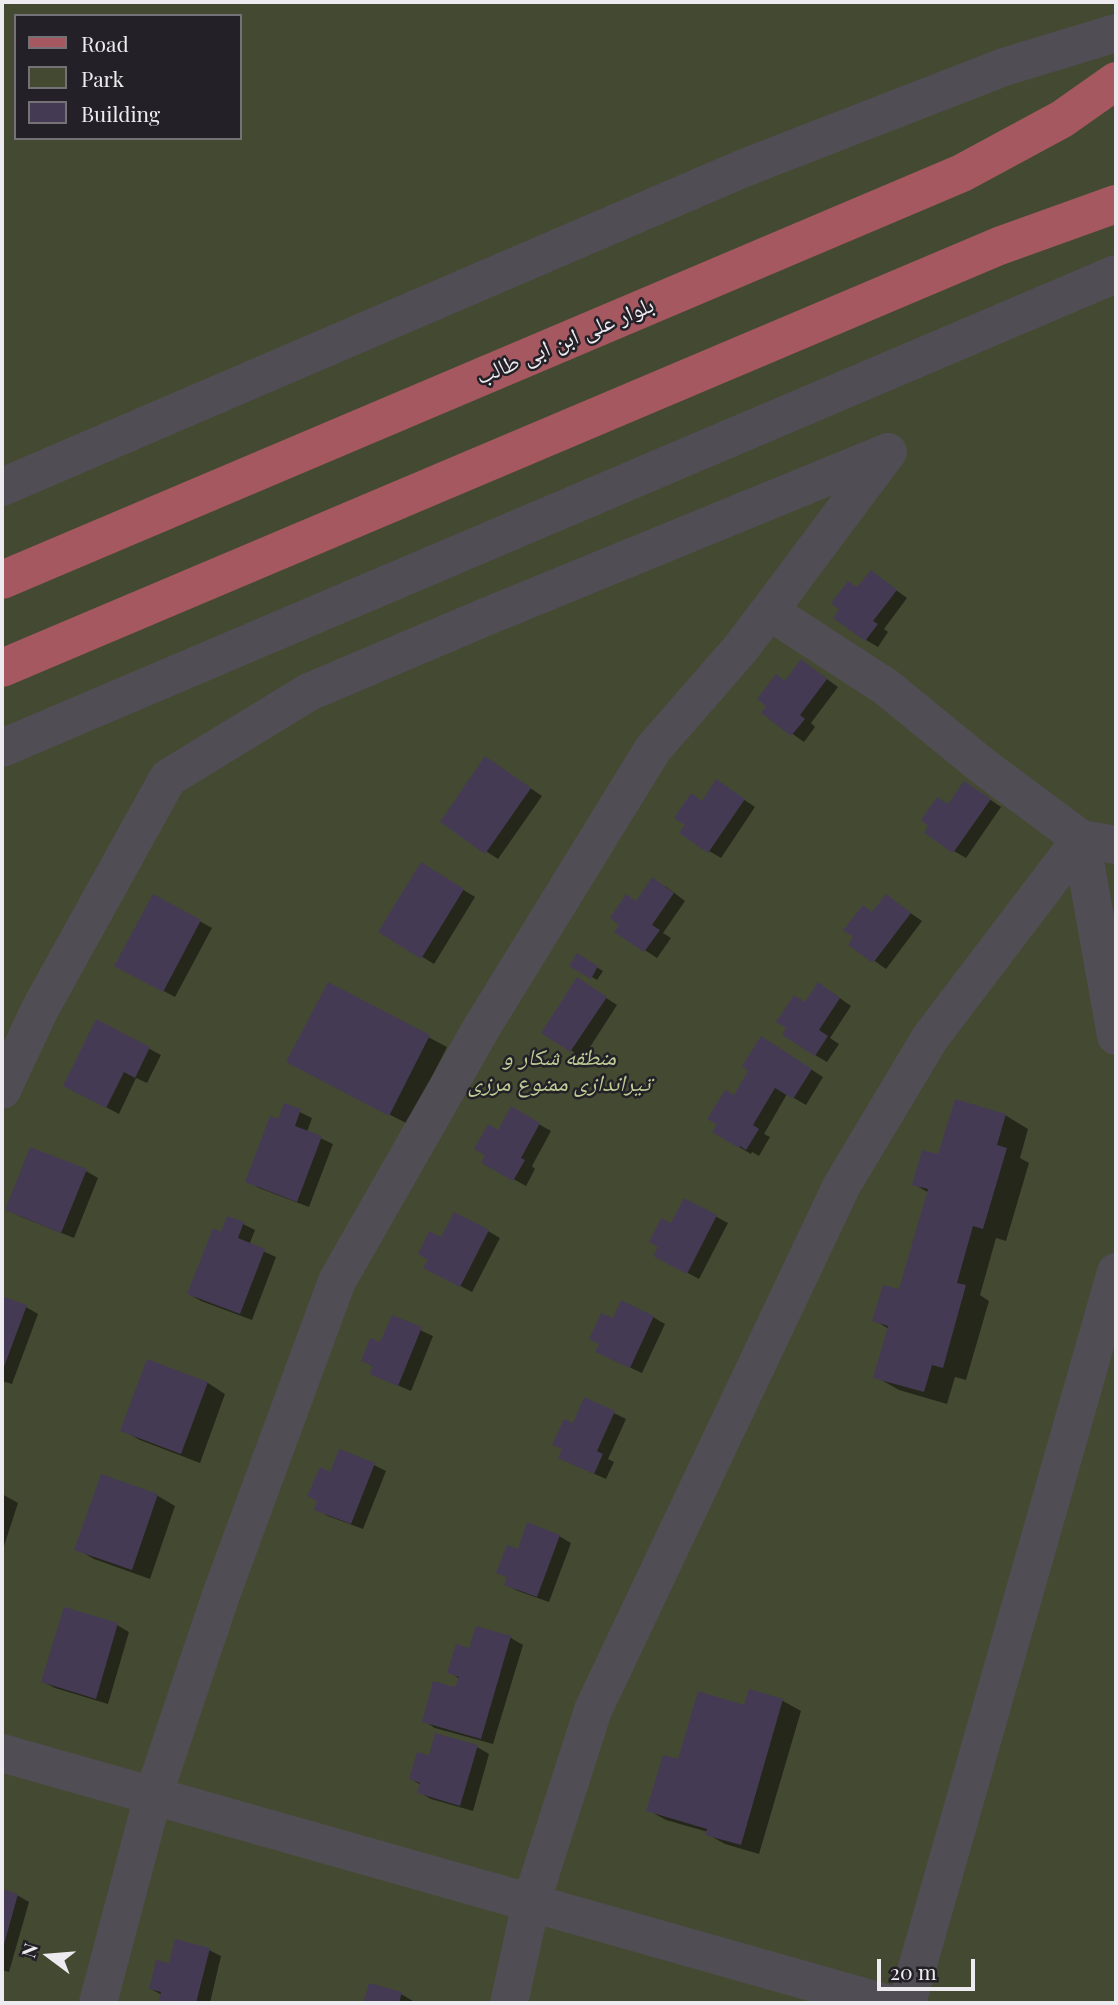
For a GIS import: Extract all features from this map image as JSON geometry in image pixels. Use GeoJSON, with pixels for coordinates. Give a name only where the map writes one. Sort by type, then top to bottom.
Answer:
{"type":"FeatureCollection","features":[{"type":"Feature","properties":{"kind":"main road","name":"بلوار علی ابن ابی طالب"},"geometry":{"type":"LineString","coordinates":[[2,580],[962,173],[1062,119],[1116,81]]}},
{"type":"Feature","properties":{"kind":"main road"},"geometry":{"type":"LineString","coordinates":[[2,668],[999,246],[1116,204]]}},
{"type":"Feature","properties":{"kind":"street"},"geometry":{"type":"LineString","coordinates":[[7,475],[744,168],[1004,67],[1116,33]]}},
{"type":"Feature","properties":{"kind":"street"},"geometry":{"type":"LineString","coordinates":[[2,748],[1116,274]]}},
{"type":"Feature","properties":{"kind":"street"},"geometry":{"type":"LineString","coordinates":[[2,1090],[40,1009],[168,778],[309,692],[888,452],[741,648],[653,750],[482,1027],[337,1281],[221,1595],[153,1796],[98,2003]]}},
{"type":"Feature","properties":{"kind":"street"},"geometry":{"type":"LineString","coordinates":[[769,611],[886,687],[984,767],[1098,842]]}},
{"type":"Feature","properties":{"kind":"street"},"geometry":{"type":"LineString","coordinates":[[1098,842],[1116,1036]]}},
{"type":"Feature","properties":{"kind":"street"},"geometry":{"type":"LineString","coordinates":[[509,2003],[531,1903],[593,1710],[842,1185],[930,1038],[1098,842]]}},
{"type":"Feature","properties":{"kind":"street"},"geometry":{"type":"LineString","coordinates":[[906,2003],[1116,1272]]}},
{"type":"Feature","properties":{"kind":"street"},"geometry":{"type":"LineString","coordinates":[[2,1753],[885,2003]]}},
{"type":"Feature","properties":{"kind":"green space","name":"منطقه شکار و تیراندازی ممنوع مرزی"},"geometry":{"type":"Polygon","coordinates":[[[2,2],[1116,2],[1116,2003],[2,2003],[2,2]]]}},
{"type":"Feature","properties":{"kind":"building"},"geometry":{"type":"Polygon","coordinates":[[[871,570],[897,590],[873,621],[878,624],[865,641],[833,618],[839,609],[831,603],[848,581],[857,587],[871,570]]]}},
{"type":"Feature","properties":{"kind":"building"},"geometry":{"type":"Polygon","coordinates":[[[801,659],[827,679],[800,715],[805,719],[791,736],[761,713],[766,706],[757,699],[776,674],[785,681],[801,659]]]}},
{"type":"Feature","properties":{"kind":"building"},"geometry":{"type":"Polygon","coordinates":[[[485,756],[531,788],[485,854],[440,822],[485,756]]]}},
{"type":"Feature","properties":{"kind":"building"},"geometry":{"type":"Polygon","coordinates":[[[716,779],[745,799],[708,853],[679,833],[685,825],[674,818],[691,793],[702,801],[716,779]]]}},
{"type":"Feature","properties":{"kind":"building"},"geometry":{"type":"Polygon","coordinates":[[[964,781],[991,799],[953,853],[924,833],[928,826],[921,820],[937,797],[948,804],[964,781]]]}},
{"type":"Feature","properties":{"kind":"building"},"geometry":{"type":"Polygon","coordinates":[[[421,862],[464,889],[421,959],[378,932],[421,862]]]}},
{"type":"Feature","properties":{"kind":"building"},"geometry":{"type":"Polygon","coordinates":[[[652,877],[674,893],[652,925],[660,930],[644,952],[614,932],[619,925],[610,918],[626,894],[636,901],[652,877]]]}},
{"type":"Feature","properties":{"kind":"building"},"geometry":{"type":"Polygon","coordinates":[[[153,894],[201,920],[163,992],[114,966],[153,894]]]}},
{"type":"Feature","properties":{"kind":"building"},"geometry":{"type":"Polygon","coordinates":[[[886,894],[911,913],[873,963],[848,945],[853,937],[843,930],[863,905],[872,912],[886,894]]]}},
{"type":"Feature","properties":{"kind":"building"},"geometry":{"type":"Polygon","coordinates":[[[577,953],[598,966],[591,979],[569,966],[577,953]]]}},
{"type":"Feature","properties":{"kind":"building"},"geometry":{"type":"Polygon","coordinates":[[[577,977],[607,997],[570,1052],[541,1033],[577,977]]]}},
{"type":"Feature","properties":{"kind":"building"},"geometry":{"type":"Polygon","coordinates":[[[328,982],[430,1035],[389,1116],[286,1062],[328,982]]]}},
{"type":"Feature","properties":{"kind":"building"},"geometry":{"type":"Polygon","coordinates":[[[818,982],[840,998],[819,1030],[828,1036],[815,1056],[782,1035],[786,1028],[776,1022],[794,995],[805,1002],[818,982]]]}},
{"type":"Feature","properties":{"kind":"building"},"geometry":{"type":"Polygon","coordinates":[[[96,1019],[150,1047],[135,1078],[124,1072],[106,1108],[63,1086],[96,1019]]]}},
{"type":"Feature","properties":{"kind":"building"},"geometry":{"type":"Polygon","coordinates":[[[761,1036],[812,1069],[793,1099],[775,1088],[753,1125],[759,1129],[746,1150],[712,1132],[717,1124],[707,1119],[725,1090],[734,1095],[748,1071],[742,1066],[761,1036]]]}},
{"type":"Feature","properties":{"kind":"building"},"geometry":{"type":"Polygon","coordinates":[[[955,1099],[1006,1114],[997,1145],[1007,1148],[983,1229],[973,1226],[957,1283],[966,1285],[943,1368],[932,1365],[924,1392],[873,1378],[888,1326],[872,1321],[883,1285],[899,1289],[928,1189],[912,1185],[922,1150],[938,1154],[955,1099]]]}},
{"type":"Feature","properties":{"kind":"building"},"geometry":{"type":"Polygon","coordinates":[[[284,1103],[301,1109],[295,1126],[322,1136],[297,1202],[245,1182],[270,1116],[278,1119],[284,1103]]]}},
{"type":"Feature","properties":{"kind":"building"},"geometry":{"type":"Polygon","coordinates":[[[511,1106],[540,1123],[521,1158],[525,1160],[513,1181],[481,1163],[485,1155],[474,1149],[488,1124],[498,1130],[511,1106]]]}},
{"type":"Feature","properties":{"kind":"building"},"geometry":{"type":"Polygon","coordinates":[[[30,1147],[87,1169],[61,1233],[5,1210],[30,1147]]]}},
{"type":"Feature","properties":{"kind":"building"},"geometry":{"type":"Polygon","coordinates":[[[684,1198],[717,1215],[687,1274],[653,1256],[658,1247],[649,1242],[661,1218],[671,1223],[684,1198]]]}},
{"type":"Feature","properties":{"kind":"building"},"geometry":{"type":"Polygon","coordinates":[[[454,1212],[489,1230],[460,1287],[423,1268],[428,1260],[418,1254],[429,1231],[441,1237],[454,1212]]]}},
{"type":"Feature","properties":{"kind":"building"},"geometry":{"type":"Polygon","coordinates":[[[227,1216],[244,1222],[238,1238],[265,1249],[240,1314],[187,1294],[213,1228],[221,1232],[227,1216]]]}},
{"type":"Feature","properties":{"kind":"building"},"geometry":{"type":"Polygon","coordinates":[[[2,1296],[27,1305],[2,1372],[2,1296]]]}},
{"type":"Feature","properties":{"kind":"building"},"geometry":{"type":"Polygon","coordinates":[[[621,1300],[654,1316],[630,1368],[595,1352],[599,1344],[589,1339],[601,1313],[613,1318],[621,1300]]]}},
{"type":"Feature","properties":{"kind":"building"},"geometry":{"type":"Polygon","coordinates":[[[392,1315],[422,1327],[398,1386],[369,1374],[373,1366],[361,1361],[370,1338],[380,1342],[392,1315]]]}},
{"type":"Feature","properties":{"kind":"building"},"geometry":{"type":"Polygon","coordinates":[[[147,1359],[208,1382],[181,1454],[120,1431],[147,1359]]]}},
{"type":"Feature","properties":{"kind":"building"},"geometry":{"type":"Polygon","coordinates":[[[584,1397],[615,1411],[597,1451],[603,1454],[594,1474],[558,1458],[562,1449],[552,1445],[564,1419],[573,1423],[584,1397]]]}},
{"type":"Feature","properties":{"kind":"building"},"geometry":{"type":"Polygon","coordinates":[[[339,1449],[375,1463],[351,1524],[314,1510],[317,1501],[307,1496],[320,1467],[330,1472],[339,1449]]]}},
{"type":"Feature","properties":{"kind":"building"},"geometry":{"type":"Polygon","coordinates":[[[101,1474],[158,1494],[132,1570],[74,1550],[101,1474]]]}},
{"type":"Feature","properties":{"kind":"building"},"geometry":{"type":"Polygon","coordinates":[[[527,1522],[560,1535],[537,1597],[504,1585],[507,1577],[496,1573],[507,1545],[518,1549],[527,1522]]]}},
{"type":"Feature","properties":{"kind":"building"},"geometry":{"type":"Polygon","coordinates":[[[64,1607],[118,1623],[96,1699],[41,1682],[64,1607]]]}},
{"type":"Feature","properties":{"kind":"building"},"geometry":{"type":"Polygon","coordinates":[[[476,1626],[511,1636],[481,1739],[422,1722],[433,1681],[455,1687],[459,1677],[447,1673],[456,1644],[469,1648],[476,1626]]]}},
{"type":"Feature","properties":{"kind":"building"},"geometry":{"type":"Polygon","coordinates":[[[749,1689],[783,1699],[741,1845],[705,1835],[707,1829],[646,1811],[663,1755],[678,1759],[698,1691],[744,1705],[749,1689]]]}},
{"type":"Feature","properties":{"kind":"building"},"geometry":{"type":"Polygon","coordinates":[[[435,1733],[478,1745],[460,1806],[417,1793],[420,1783],[409,1779],[417,1752],[429,1755],[435,1733]]]}},
{"type":"Feature","properties":{"kind":"building"},"geometry":{"type":"Polygon","coordinates":[[[2,1889],[18,1894],[3,1948],[2,1948],[2,1889]]]}},
{"type":"Feature","properties":{"kind":"building"},"geometry":{"type":"Polygon","coordinates":[[[175,1939],[210,1948],[196,2003],[170,2003],[159,2000],[161,1992],[149,1989],[156,1960],[169,1963],[175,1939]]]}},
{"type":"Feature","properties":{"kind":"building"},"geometry":{"type":"Polygon","coordinates":[[[369,1983],[402,1992],[399,2003],[363,2003],[369,1983]]]}}]}
